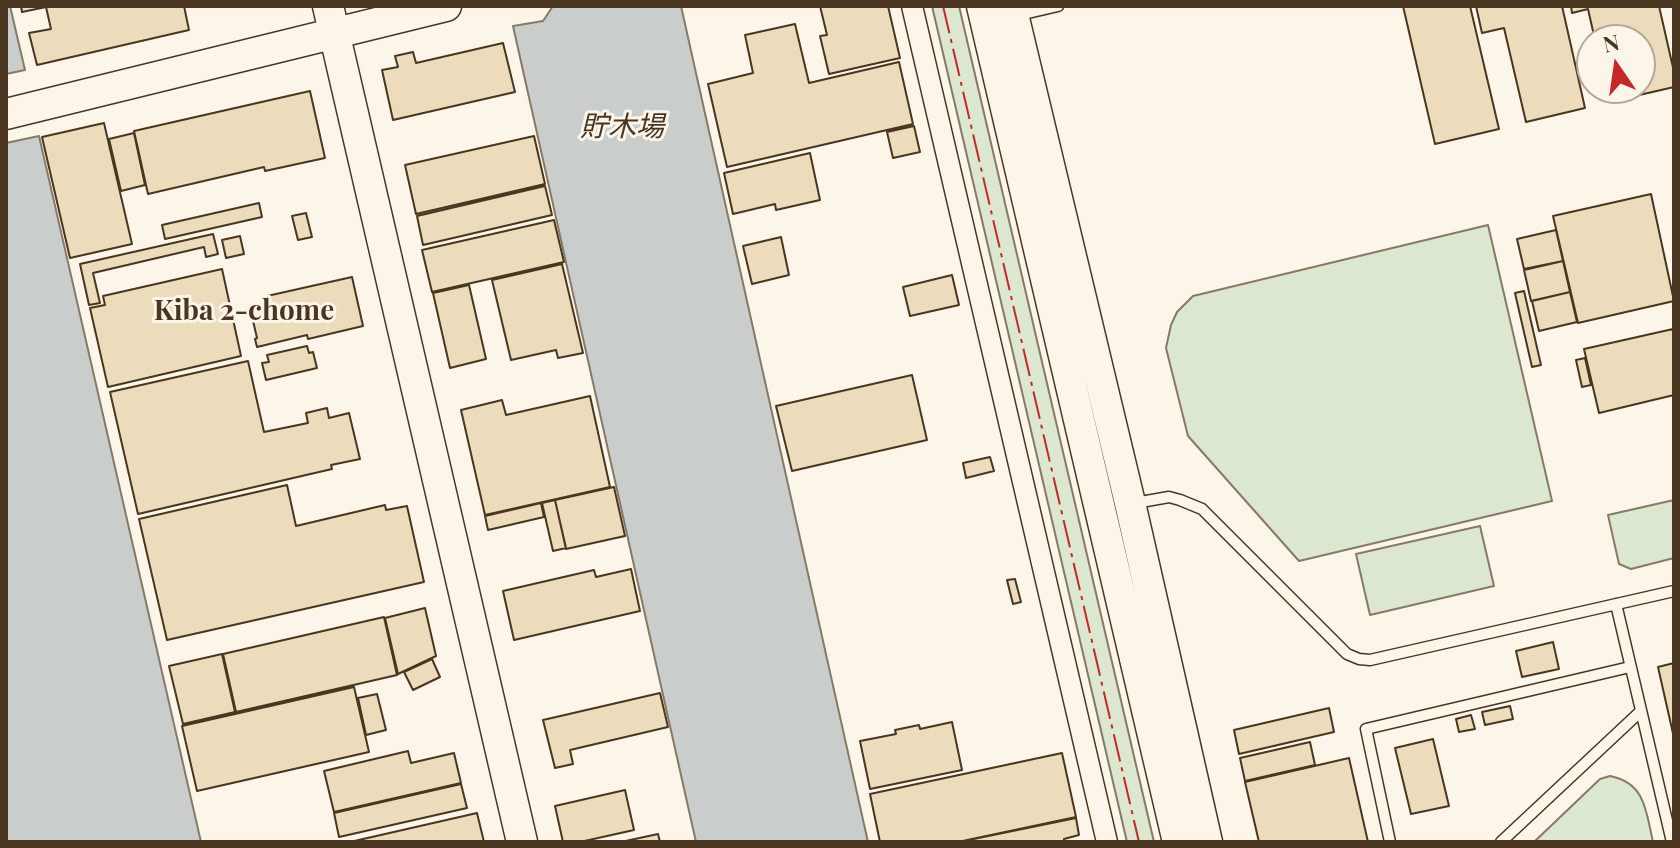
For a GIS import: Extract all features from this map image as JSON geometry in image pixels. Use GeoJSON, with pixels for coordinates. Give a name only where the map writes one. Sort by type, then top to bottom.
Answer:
{"type":"FeatureCollection","features":[{"type":"Feature","properties":{"kind":"street"},"geometry":{"type":"LineString","coordinates":[[6,114],[331,20],[446,6]]}},
{"type":"Feature","properties":{"kind":"street"},"geometry":{"type":"LineString","coordinates":[[912,6],[1107,842]]}},
{"type":"Feature","properties":{"kind":"street"},"geometry":{"type":"LineString","coordinates":[[998,13],[1115,506],[1207,842]]}},
{"type":"Feature","properties":{"kind":"street"},"geometry":{"type":"LineString","coordinates":[[331,20],[522,842]]}},
{"type":"Feature","properties":{"kind":"street"},"geometry":{"type":"LineString","coordinates":[[1115,506],[1178,842]]}},
{"type":"Feature","properties":{"kind":"lane"},"geometry":{"type":"LineString","coordinates":[[998,13],[1058,6]]}},
{"type":"Feature","properties":{"kind":"lane"},"geometry":{"type":"LineString","coordinates":[[1115,506],[1169,497],[1202,509],[1347,654],[1359,659],[1370,660],[1674,591]]}},
{"type":"Feature","properties":{"kind":"lane"},"geometry":{"type":"LineString","coordinates":[[1616,604],[1672,842]]}},
{"type":"Feature","properties":{"kind":"lane"},"geometry":{"type":"LineString","coordinates":[[1390,842],[1366,729],[1630,667]]}},
{"type":"Feature","properties":{"kind":"lane"},"geometry":{"type":"LineString","coordinates":[[1501,842],[1641,711]]}},
{"type":"Feature","properties":{"kind":"green space"},"geometry":{"type":"Polygon","coordinates":[[[932,6],[959,6],[1154,842],[1127,842],[932,6]]]}},
{"type":"Feature","properties":{"kind":"green space"},"geometry":{"type":"Polygon","coordinates":[[[1488,225],[1552,501],[1299,561],[1188,436],[1166,348],[1177,312],[1193,296],[1488,225]]]}},
{"type":"Feature","properties":{"kind":"green space"},"geometry":{"type":"Polygon","coordinates":[[[1674,500],[1674,558],[1631,569],[1619,564],[1608,515],[1674,500]]]}},
{"type":"Feature","properties":{"kind":"green space"},"geometry":{"type":"Polygon","coordinates":[[[1480,526],[1494,586],[1370,615],[1356,554],[1480,526]]]}},
{"type":"Feature","properties":{"kind":"green space"},"geometry":{"type":"Polygon","coordinates":[[[1610,776],[1631,785],[1638,792],[1646,810],[1653,842],[1534,842],[1600,779],[1610,776]]]}},
{"type":"Feature","properties":{"kind":"water"},"geometry":{"type":"Polygon","coordinates":[[[6,6],[10,6],[25,70],[6,74],[6,6]]]}},
{"type":"Feature","properties":{"kind":"water","name":"貯木場"},"geometry":{"type":"Polygon","coordinates":[[[553,6],[681,6],[868,842],[696,842],[513,26],[543,21],[553,6]]]}},
{"type":"Feature","properties":{"kind":"water"},"geometry":{"type":"Polygon","coordinates":[[[39,136],[201,842],[6,842],[6,143],[39,136]]]}},
{"type":"Feature","properties":{"kind":"building"},"geometry":{"type":"Polygon","coordinates":[[[21,6],[184,6],[189,30],[37,65],[29,33],[51,29],[46,7],[22,12],[21,6]]]}},
{"type":"Feature","properties":{"kind":"building"},"geometry":{"type":"Polygon","coordinates":[[[820,6],[888,6],[900,58],[829,74],[820,36],[827,35],[820,6]]]}},
{"type":"Feature","properties":{"kind":"building"},"geometry":{"type":"Polygon","coordinates":[[[1403,6],[1470,6],[1499,129],[1435,144],[1403,6]]]}},
{"type":"Feature","properties":{"kind":"building"},"geometry":{"type":"Polygon","coordinates":[[[1476,6],[1562,6],[1576,68],[1576,104],[1584,104],[1585,108],[1526,122],[1504,28],[1482,33],[1476,6]]]}},
{"type":"Feature","properties":{"kind":"building"},"geometry":{"type":"Polygon","coordinates":[[[1571,6],[1659,6],[1674,72],[1674,87],[1656,91],[1656,24],[1591,24],[1588,9],[1572,13],[1571,6]]]}},
{"type":"Feature","properties":{"kind":"building"},"geometry":{"type":"Polygon","coordinates":[[[795,24],[809,83],[899,62],[913,124],[727,167],[708,84],[753,73],[745,35],[795,24]]]}},
{"type":"Feature","properties":{"kind":"building"},"geometry":{"type":"Polygon","coordinates":[[[503,43],[515,92],[393,120],[382,70],[398,67],[395,56],[413,52],[416,63],[503,43]]]}},
{"type":"Feature","properties":{"kind":"building"},"geometry":{"type":"Polygon","coordinates":[[[310,91],[325,158],[265,171],[264,167],[148,194],[134,131],[310,91]]]}},
{"type":"Feature","properties":{"kind":"building"},"geometry":{"type":"Polygon","coordinates":[[[104,123],[132,244],[70,258],[42,137],[104,123]]]}},
{"type":"Feature","properties":{"kind":"building"},"geometry":{"type":"Polygon","coordinates":[[[914,126],[920,152],[893,158],[887,132],[914,126]]]}},
{"type":"Feature","properties":{"kind":"building"},"geometry":{"type":"Polygon","coordinates":[[[134,133],[145,185],[121,191],[109,139],[134,133]]]}},
{"type":"Feature","properties":{"kind":"building"},"geometry":{"type":"Polygon","coordinates":[[[534,136],[545,184],[416,214],[405,165],[534,136]]]}},
{"type":"Feature","properties":{"kind":"building"},"geometry":{"type":"Polygon","coordinates":[[[810,153],[820,200],[776,210],[775,204],[733,214],[724,173],[810,153]]]}},
{"type":"Feature","properties":{"kind":"building"},"geometry":{"type":"Polygon","coordinates":[[[545,186],[552,215],[423,245],[417,216],[545,186]]]}},
{"type":"Feature","properties":{"kind":"building"},"geometry":{"type":"Polygon","coordinates":[[[1651,194],[1674,301],[1578,323],[1553,216],[1651,194]]]}},
{"type":"Feature","properties":{"kind":"building"},"geometry":{"type":"Polygon","coordinates":[[[259,203],[262,217],[165,239],[162,225],[259,203]]]}},
{"type":"Feature","properties":{"kind":"building"},"geometry":{"type":"Polygon","coordinates":[[[306,213],[312,237],[298,240],[292,216],[306,213]]]}},
{"type":"Feature","properties":{"kind":"building"},"geometry":{"type":"Polygon","coordinates":[[[554,220],[564,262],[432,292],[422,250],[554,220]]]}},
{"type":"Feature","properties":{"kind":"building"},"geometry":{"type":"Polygon","coordinates":[[[1556,230],[1563,261],[1524,269],[1517,239],[1556,230]]]}},
{"type":"Feature","properties":{"kind":"building"},"geometry":{"type":"Polygon","coordinates":[[[213,234],[218,254],[206,257],[204,247],[93,273],[100,303],[89,305],[80,264],[213,234]]]}},
{"type":"Feature","properties":{"kind":"building"},"geometry":{"type":"Polygon","coordinates":[[[240,236],[244,254],[226,258],[222,240],[240,236]]]}},
{"type":"Feature","properties":{"kind":"building"},"geometry":{"type":"Polygon","coordinates":[[[781,237],[789,275],[752,284],[743,246],[781,237]]]}},
{"type":"Feature","properties":{"kind":"building"},"geometry":{"type":"Polygon","coordinates":[[[1563,261],[1570,292],[1531,301],[1524,270],[1563,261]]]}},
{"type":"Feature","properties":{"kind":"building"},"geometry":{"type":"Polygon","coordinates":[[[562,264],[583,353],[558,358],[556,350],[511,360],[492,280],[562,264]]]}},
{"type":"Feature","properties":{"kind":"building"},"geometry":{"type":"Polygon","coordinates":[[[222,269],[241,356],[108,387],[90,308],[105,305],[103,296],[222,269]]]}},
{"type":"Feature","properties":{"kind":"building"},"geometry":{"type":"Polygon","coordinates":[[[952,275],[959,305],[910,316],[903,287],[952,275]]]}},
{"type":"Feature","properties":{"kind":"building"},"geometry":{"type":"Polygon","coordinates":[[[352,277],[363,326],[257,347],[251,312],[269,308],[267,296],[352,277]]]}},
{"type":"Feature","properties":{"kind":"building"},"geometry":{"type":"Polygon","coordinates":[[[469,285],[486,359],[450,368],[433,293],[469,285]]]}},
{"type":"Feature","properties":{"kind":"building"},"geometry":{"type":"Polygon","coordinates":[[[1524,291],[1541,365],[1532,367],[1515,293],[1524,291]]]}},
{"type":"Feature","properties":{"kind":"building"},"geometry":{"type":"Polygon","coordinates":[[[1570,292],[1577,322],[1539,331],[1532,301],[1570,292]]]}},
{"type":"Feature","properties":{"kind":"building"},"geometry":{"type":"Polygon","coordinates":[[[1673,329],[1674,395],[1599,413],[1584,349],[1673,329]]]}},
{"type":"Feature","properties":{"kind":"building"},"geometry":{"type":"Polygon","coordinates":[[[307,346],[309,353],[313,352],[317,368],[266,380],[262,363],[269,362],[267,355],[307,346]]]}},
{"type":"Feature","properties":{"kind":"building"},"geometry":{"type":"Polygon","coordinates":[[[1585,358],[1591,385],[1582,387],[1576,360],[1585,358]]]}},
{"type":"Feature","properties":{"kind":"building"},"geometry":{"type":"Polygon","coordinates":[[[248,361],[264,432],[308,423],[306,413],[327,408],[329,418],[349,413],[360,459],[331,465],[332,469],[138,514],[110,392],[248,361]]]}},
{"type":"Feature","properties":{"kind":"building"},"geometry":{"type":"Polygon","coordinates":[[[912,375],[927,440],[792,471],[776,406],[912,375]]]}},
{"type":"Feature","properties":{"kind":"building"},"geometry":{"type":"Polygon","coordinates":[[[590,396],[610,487],[485,515],[461,410],[502,400],[506,415],[590,396]]]}},
{"type":"Feature","properties":{"kind":"building"},"geometry":{"type":"Polygon","coordinates":[[[990,457],[994,471],[966,478],[963,463],[990,457]]]}},
{"type":"Feature","properties":{"kind":"building"},"geometry":{"type":"Polygon","coordinates":[[[287,485],[296,526],[385,505],[386,510],[407,506],[424,582],[167,640],[139,519],[287,485]]]}},
{"type":"Feature","properties":{"kind":"building"},"geometry":{"type":"Polygon","coordinates":[[[614,487],[625,536],[566,549],[555,500],[614,487]]]}},
{"type":"Feature","properties":{"kind":"building"},"geometry":{"type":"Polygon","coordinates":[[[555,500],[566,548],[553,551],[542,503],[555,500]]]}},
{"type":"Feature","properties":{"kind":"building"},"geometry":{"type":"Polygon","coordinates":[[[541,503],[544,517],[488,530],[485,516],[541,503]]]}},
{"type":"Feature","properties":{"kind":"building"},"geometry":{"type":"Polygon","coordinates":[[[631,569],[640,611],[514,640],[503,591],[594,570],[596,577],[631,569]]]}},
{"type":"Feature","properties":{"kind":"building"},"geometry":{"type":"Polygon","coordinates":[[[1015,579],[1021,602],[1013,604],[1007,580],[1015,579]]]}},
{"type":"Feature","properties":{"kind":"building"},"geometry":{"type":"Polygon","coordinates":[[[425,608],[436,656],[398,674],[385,618],[425,608]]]}},
{"type":"Feature","properties":{"kind":"building"},"geometry":{"type":"Polygon","coordinates":[[[384,617],[397,675],[236,712],[223,654],[384,617]]]}},
{"type":"Feature","properties":{"kind":"building"},"geometry":{"type":"Polygon","coordinates":[[[1553,642],[1559,669],[1522,677],[1516,651],[1553,642]]]}},
{"type":"Feature","properties":{"kind":"building"},"geometry":{"type":"Polygon","coordinates":[[[222,654],[235,712],[183,724],[169,666],[222,654]]]}},
{"type":"Feature","properties":{"kind":"building"},"geometry":{"type":"Polygon","coordinates":[[[432,659],[440,677],[413,690],[404,672],[432,659]]]}},
{"type":"Feature","properties":{"kind":"building"},"geometry":{"type":"Polygon","coordinates":[[[1674,663],[1674,738],[1658,667],[1674,663]]]}},
{"type":"Feature","properties":{"kind":"building"},"geometry":{"type":"Polygon","coordinates":[[[354,687],[369,752],[197,791],[182,726],[354,687]]]}},
{"type":"Feature","properties":{"kind":"building"},"geometry":{"type":"Polygon","coordinates":[[[660,693],[668,727],[570,750],[573,764],[555,768],[543,720],[660,693]]]}},
{"type":"Feature","properties":{"kind":"building"},"geometry":{"type":"Polygon","coordinates":[[[377,694],[386,730],[366,735],[358,698],[377,694]]]}},
{"type":"Feature","properties":{"kind":"building"},"geometry":{"type":"Polygon","coordinates":[[[1510,706],[1513,719],[1485,725],[1482,712],[1510,706]]]}},
{"type":"Feature","properties":{"kind":"building"},"geometry":{"type":"Polygon","coordinates":[[[1329,708],[1334,732],[1239,754],[1234,730],[1329,708]]]}},
{"type":"Feature","properties":{"kind":"building"},"geometry":{"type":"Polygon","coordinates":[[[1471,715],[1475,729],[1459,732],[1456,719],[1471,715]]]}},
{"type":"Feature","properties":{"kind":"building"},"geometry":{"type":"Polygon","coordinates":[[[952,722],[962,770],[870,789],[860,741],[896,734],[895,730],[919,725],[920,729],[952,722]]]}},
{"type":"Feature","properties":{"kind":"building"},"geometry":{"type":"Polygon","coordinates":[[[1433,739],[1449,806],[1411,814],[1395,748],[1433,739]]]}},
{"type":"Feature","properties":{"kind":"building"},"geometry":{"type":"Polygon","coordinates":[[[1310,742],[1315,765],[1245,781],[1240,758],[1310,742]]]}},
{"type":"Feature","properties":{"kind":"building"},"geometry":{"type":"Polygon","coordinates":[[[408,751],[411,763],[454,753],[461,783],[334,812],[324,771],[408,751]]]}},
{"type":"Feature","properties":{"kind":"building"},"geometry":{"type":"Polygon","coordinates":[[[1062,753],[1076,817],[958,842],[880,842],[870,794],[1062,753]]]}},
{"type":"Feature","properties":{"kind":"building"},"geometry":{"type":"Polygon","coordinates":[[[1349,758],[1368,842],[1259,842],[1245,782],[1349,758]]]}},
{"type":"Feature","properties":{"kind":"building"},"geometry":{"type":"Polygon","coordinates":[[[461,784],[467,808],[339,837],[334,813],[461,784]]]}},
{"type":"Feature","properties":{"kind":"building"},"geometry":{"type":"Polygon","coordinates":[[[625,790],[634,830],[580,842],[563,842],[555,806],[625,790]]]}},
{"type":"Feature","properties":{"kind":"building"},"geometry":{"type":"Polygon","coordinates":[[[477,813],[484,842],[350,842],[477,813]]]}},
{"type":"Feature","properties":{"kind":"building"},"geometry":{"type":"Polygon","coordinates":[[[1076,818],[1079,835],[1064,839],[1064,842],[959,842],[1076,818]]]}},
{"type":"Feature","properties":{"kind":"building"},"geometry":{"type":"Polygon","coordinates":[[[658,834],[660,842],[621,842],[658,834]]]}},
{"type":"Feature","properties":{"kind":"power"},"geometry":{"type":"LineString","coordinates":[[943,6],[1139,842]]}},
{"type":"Feature","properties":{"kind":"district","name":"Kiba 2-chome"},"geometry":{"type":"Point","coordinates":[244,311]}}]}
